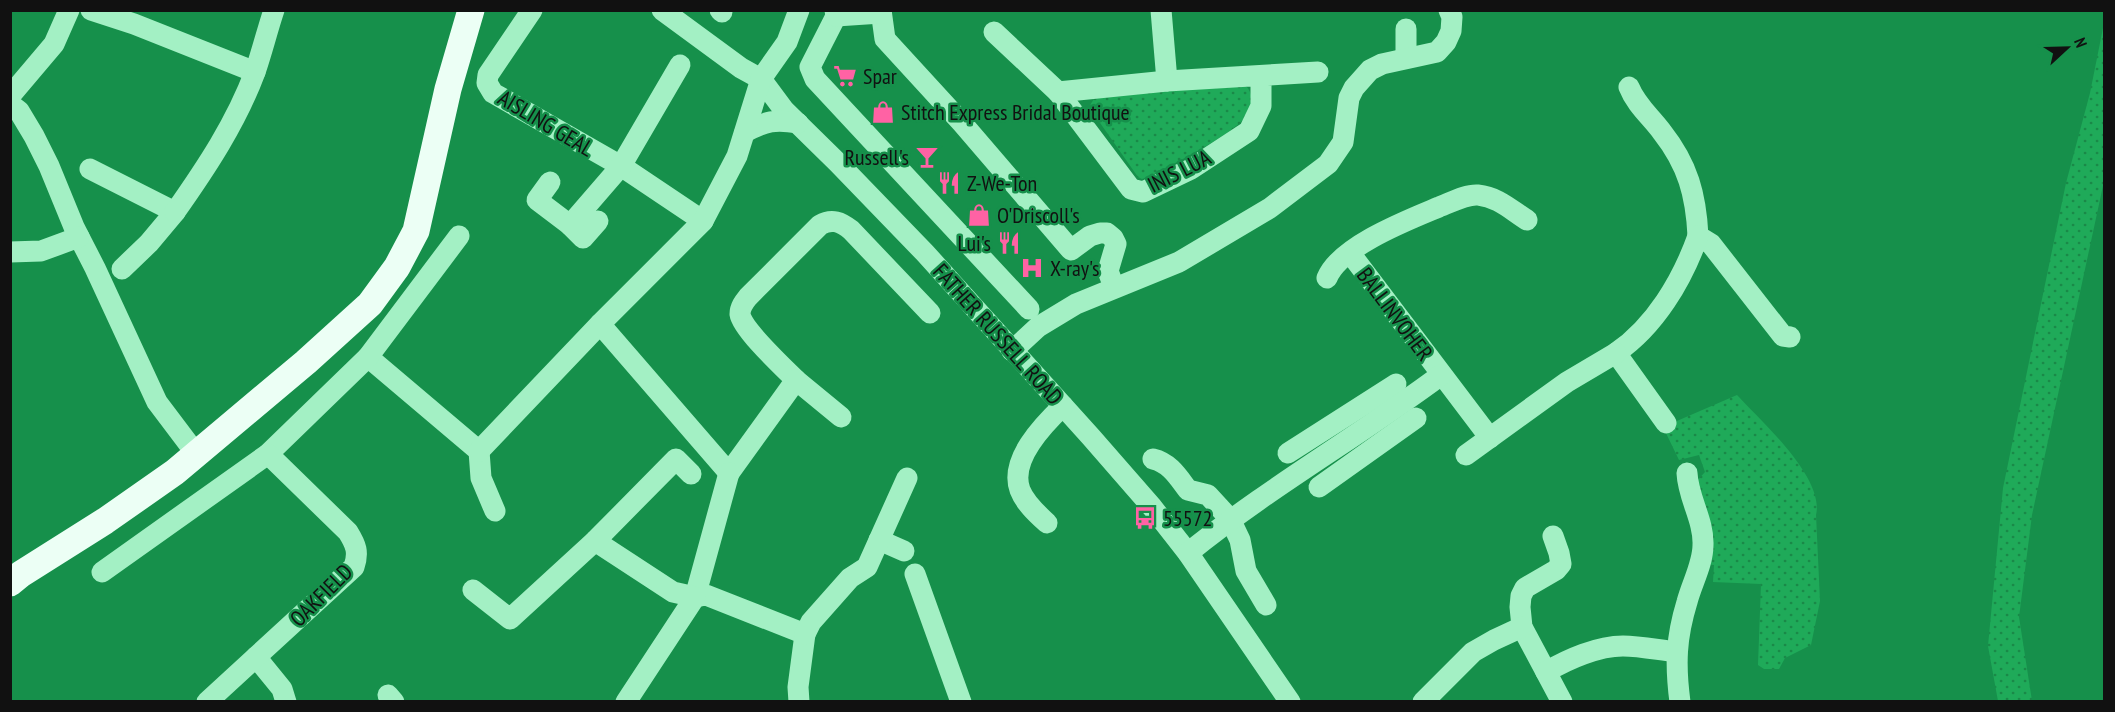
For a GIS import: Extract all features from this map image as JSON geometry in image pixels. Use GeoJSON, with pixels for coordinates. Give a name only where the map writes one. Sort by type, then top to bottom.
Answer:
{"type":"FeatureCollection","features":[{"type":"Feature","properties":{"kind":"main road"},"geometry":{"type":"LineString","coordinates":[[10,583],[132,502],[197,454],[306,362],[370,304],[397,267],[416,231],[448,89],[471,10]]}},
{"type":"Feature","properties":{"kind":"street"},"geometry":{"type":"LineString","coordinates":[[10,96],[54,44],[69,10]]}},
{"type":"Feature","properties":{"kind":"street"},"geometry":{"type":"LineString","coordinates":[[91,10],[134,24],[255,72]]}},
{"type":"Feature","properties":{"kind":"street"},"geometry":{"type":"LineString","coordinates":[[122,269],[149,243],[175,212],[210,160],[230,125],[255,72],[274,10]]}},
{"type":"Feature","properties":{"kind":"street","name":"AISLING GEAL"},"geometry":{"type":"LineString","coordinates":[[532,10],[488,75],[487,83],[493,93],[621,166]]}},
{"type":"Feature","properties":{"kind":"street","name":"FATHER RUSSELL ROAD"},"geometry":{"type":"LineString","coordinates":[[662,10],[741,68],[761,79],[784,110],[925,253],[1152,507],[1188,553],[1290,702]]}},
{"type":"Feature","properties":{"kind":"street"},"geometry":{"type":"LineString","coordinates":[[479,451],[600,324],[703,221],[737,156],[761,79],[787,42],[799,10]]}},
{"type":"Feature","properties":{"kind":"street"},"geometry":{"type":"LineString","coordinates":[[1161,10],[1167,81]]}},
{"type":"Feature","properties":{"kind":"street"},"geometry":{"type":"LineString","coordinates":[[1012,351],[1038,327],[1076,304],[1179,262],[1270,208],[1328,164],[1343,142],[1349,98],[1354,88],[1370,70],[1382,64],[1426,56],[1437,51],[1446,42],[1451,31],[1452,17],[1449,10]]}},
{"type":"Feature","properties":{"kind":"street"},"geometry":{"type":"LineString","coordinates":[[1029,309],[815,79],[810,67],[836,13],[881,12],[885,39],[962,123],[1071,250],[1090,236],[1100,233],[1107,233],[1113,238],[1116,244],[1108,264],[1108,271],[1114,287]]}},
{"type":"Feature","properties":{"kind":"street"},"geometry":{"type":"LineString","coordinates":[[1406,29],[1406,58]]}},
{"type":"Feature","properties":{"kind":"street","name":"INIS LUA"},"geometry":{"type":"LineString","coordinates":[[994,32],[1058,92],[1131,189],[1143,192],[1191,169],[1249,131],[1261,106],[1261,76]]}},
{"type":"Feature","properties":{"kind":"street","name":"AISLING GEAL"},"geometry":{"type":"LineString","coordinates":[[570,225],[621,166],[680,65]]}},
{"type":"Feature","properties":{"kind":"street"},"geometry":{"type":"LineString","coordinates":[[1058,92],[1167,81],[1318,72]]}},
{"type":"Feature","properties":{"kind":"street"},"geometry":{"type":"LineString","coordinates":[[1466,455],[1567,382],[1616,353],[1639,335],[1659,311],[1688,259],[1698,236],[1697,205],[1689,178],[1675,151],[1633,96],[1629,87]]}},
{"type":"Feature","properties":{"kind":"street"},"geometry":{"type":"LineString","coordinates":[[10,104],[19,111],[34,136],[157,402],[197,454]]}},
{"type":"Feature","properties":{"kind":"street"},"geometry":{"type":"LineString","coordinates":[[745,132],[778,120],[798,123]]}},
{"type":"Feature","properties":{"kind":"street"},"geometry":{"type":"LineString","coordinates":[[621,166],[703,221]]}},
{"type":"Feature","properties":{"kind":"street"},"geometry":{"type":"LineString","coordinates":[[90,169],[175,212]]}},
{"type":"Feature","properties":{"kind":"street"},"geometry":{"type":"LineString","coordinates":[[550,182],[537,200],[583,238],[598,221]]}},
{"type":"Feature","properties":{"kind":"street","name":"BALLINVOHER"},"geometry":{"type":"LineString","coordinates":[[1327,278],[1331,267],[1397,224],[1476,195],[1495,198],[1527,220]]}},
{"type":"Feature","properties":{"kind":"street"},"geometry":{"type":"LineString","coordinates":[[841,417],[796,381],[748,330],[740,315],[741,308],[748,297],[824,222],[836,220],[851,230],[930,313]]}},
{"type":"Feature","properties":{"kind":"street"},"geometry":{"type":"LineString","coordinates":[[102,572],[268,454],[368,357],[459,236]]}},
{"type":"Feature","properties":{"kind":"street"},"geometry":{"type":"LineString","coordinates":[[1698,236],[1711,244],[1783,336],[1790,337]]}},
{"type":"Feature","properties":{"kind":"street"},"geometry":{"type":"LineString","coordinates":[[10,252],[40,251],[79,237]]}},
{"type":"Feature","properties":{"kind":"street","name":"BALLINVOHER"},"geometry":{"type":"LineString","coordinates":[[1350,253],[1490,438]]}},
{"type":"Feature","properties":{"kind":"street"},"geometry":{"type":"LineString","coordinates":[[600,324],[729,473]]}},
{"type":"Feature","properties":{"kind":"street"},"geometry":{"type":"LineString","coordinates":[[1616,353],[1666,423]]}},
{"type":"Feature","properties":{"kind":"street"},"geometry":{"type":"LineString","coordinates":[[368,357],[479,451],[481,478],[495,511]]}},
{"type":"Feature","properties":{"kind":"street","name":"BALLINVOHER"},"geometry":{"type":"LineString","coordinates":[[1188,553],[1273,488],[1370,426],[1441,375]]}},
{"type":"Feature","properties":{"kind":"street"},"geometry":{"type":"LineString","coordinates":[[626,702],[695,597],[729,473],[796,381]]}},
{"type":"Feature","properties":{"kind":"street","name":"BALLINVOHER"},"geometry":{"type":"LineString","coordinates":[[1318,487],[1349,466],[1396,384]]}},
{"type":"Feature","properties":{"kind":"street"},"geometry":{"type":"LineString","coordinates":[[1047,523],[1032,508],[1021,492],[1018,480],[1024,456],[1035,436],[1063,406]]}},
{"type":"Feature","properties":{"kind":"street","name":"BALLINVOHER"},"geometry":{"type":"LineString","coordinates":[[1288,453],[1325,430],[1370,426],[1416,418]]}},
{"type":"Feature","properties":{"kind":"street"},"geometry":{"type":"LineString","coordinates":[[1325,430],[1349,466]]}},
{"type":"Feature","properties":{"kind":"street","name":"OAKFIELD"},"geometry":{"type":"LineString","coordinates":[[207,702],[354,567],[357,556],[356,545],[348,532],[268,454]]}},
{"type":"Feature","properties":{"kind":"street"},"geometry":{"type":"LineString","coordinates":[[473,590],[510,619],[595,541],[676,459],[691,474]]}},
{"type":"Feature","properties":{"kind":"street"},"geometry":{"type":"LineString","coordinates":[[1153,459],[1162,461],[1173,470],[1188,490],[1208,495],[1230,519],[1240,540],[1246,571],[1266,605]]}},
{"type":"Feature","properties":{"kind":"street"},"geometry":{"type":"LineString","coordinates":[[1680,702],[1677,637],[1701,562],[1704,543],[1688,489],[1687,473]]}},
{"type":"Feature","properties":{"kind":"street"},"geometry":{"type":"LineString","coordinates":[[799,702],[798,687],[805,634],[811,622],[850,578],[867,567],[907,478]]}},
{"type":"Feature","properties":{"kind":"street"},"geometry":{"type":"LineString","coordinates":[[1553,536],[1560,553],[1561,564],[1556,570],[1525,588],[1521,596],[1520,607],[1522,627],[1562,702]]}},
{"type":"Feature","properties":{"kind":"street"},"geometry":{"type":"LineString","coordinates":[[879,540],[904,551]]}},
{"type":"Feature","properties":{"kind":"street"},"geometry":{"type":"LineString","coordinates":[[595,541],[673,591],[695,597],[706,595],[805,634]]}},
{"type":"Feature","properties":{"kind":"street"},"geometry":{"type":"LineString","coordinates":[[915,574],[961,702]]}},
{"type":"Feature","properties":{"kind":"street"},"geometry":{"type":"LineString","coordinates":[[1423,702],[1473,652],[1522,627]]}},
{"type":"Feature","properties":{"kind":"street"},"geometry":{"type":"LineString","coordinates":[[1546,672],[1560,664],[1604,649],[1623,646],[1676,652]]}},
{"type":"Feature","properties":{"kind":"street"},"geometry":{"type":"LineString","coordinates":[[256,657],[282,689],[286,702]]}},
{"type":"Feature","properties":{"kind":"green space"},"geometry":{"type":"Polygon","coordinates":[[[2104,23],[2104,181],[2032,515],[2019,617],[2032,701],[1998,701],[1988,646],[2003,488],[2066,183],[2090,93],[2104,23]]]}},
{"type":"Feature","properties":{"kind":"green space"},"geometry":{"type":"Polygon","coordinates":[[[1246,86],[1251,95],[1251,106],[1242,121],[1205,147],[1142,179],[1138,177],[1091,110],[1090,105],[1098,93],[1246,86]]]}},
{"type":"Feature","properties":{"kind":"green space"},"geometry":{"type":"Polygon","coordinates":[[[1737,395],[1789,451],[1811,484],[1816,500],[1820,601],[1811,645],[1785,658],[1779,669],[1764,669],[1758,665],[1761,584],[1713,582],[1714,565],[1705,564],[1696,482],[1705,472],[1699,455],[1679,460],[1663,427],[1737,395]]]}},
{"type":"Feature","properties":{"kind":"place","name":"Spar"},"geometry":{"type":"Point","coordinates":[845,76]}},
{"type":"Feature","properties":{"kind":"place","name":"Stitch Express Bridal Boutique"},"geometry":{"type":"Point","coordinates":[883,112]}},
{"type":"Feature","properties":{"kind":"place","name":"Russell's"},"geometry":{"type":"Point","coordinates":[927,157]}},
{"type":"Feature","properties":{"kind":"place","name":"Z-We-Ton"},"geometry":{"type":"Point","coordinates":[949,183]}},
{"type":"Feature","properties":{"kind":"place","name":"O'Driscoll's"},"geometry":{"type":"Point","coordinates":[979,215]}},
{"type":"Feature","properties":{"kind":"place","name":"Lui's"},"geometry":{"type":"Point","coordinates":[1009,243]}},
{"type":"Feature","properties":{"kind":"place","name":"X-ray's"},"geometry":{"type":"Point","coordinates":[1032,268]}},
{"type":"Feature","properties":{"kind":"place","name":"55572"},"geometry":{"type":"Point","coordinates":[1145,518]}}]}
